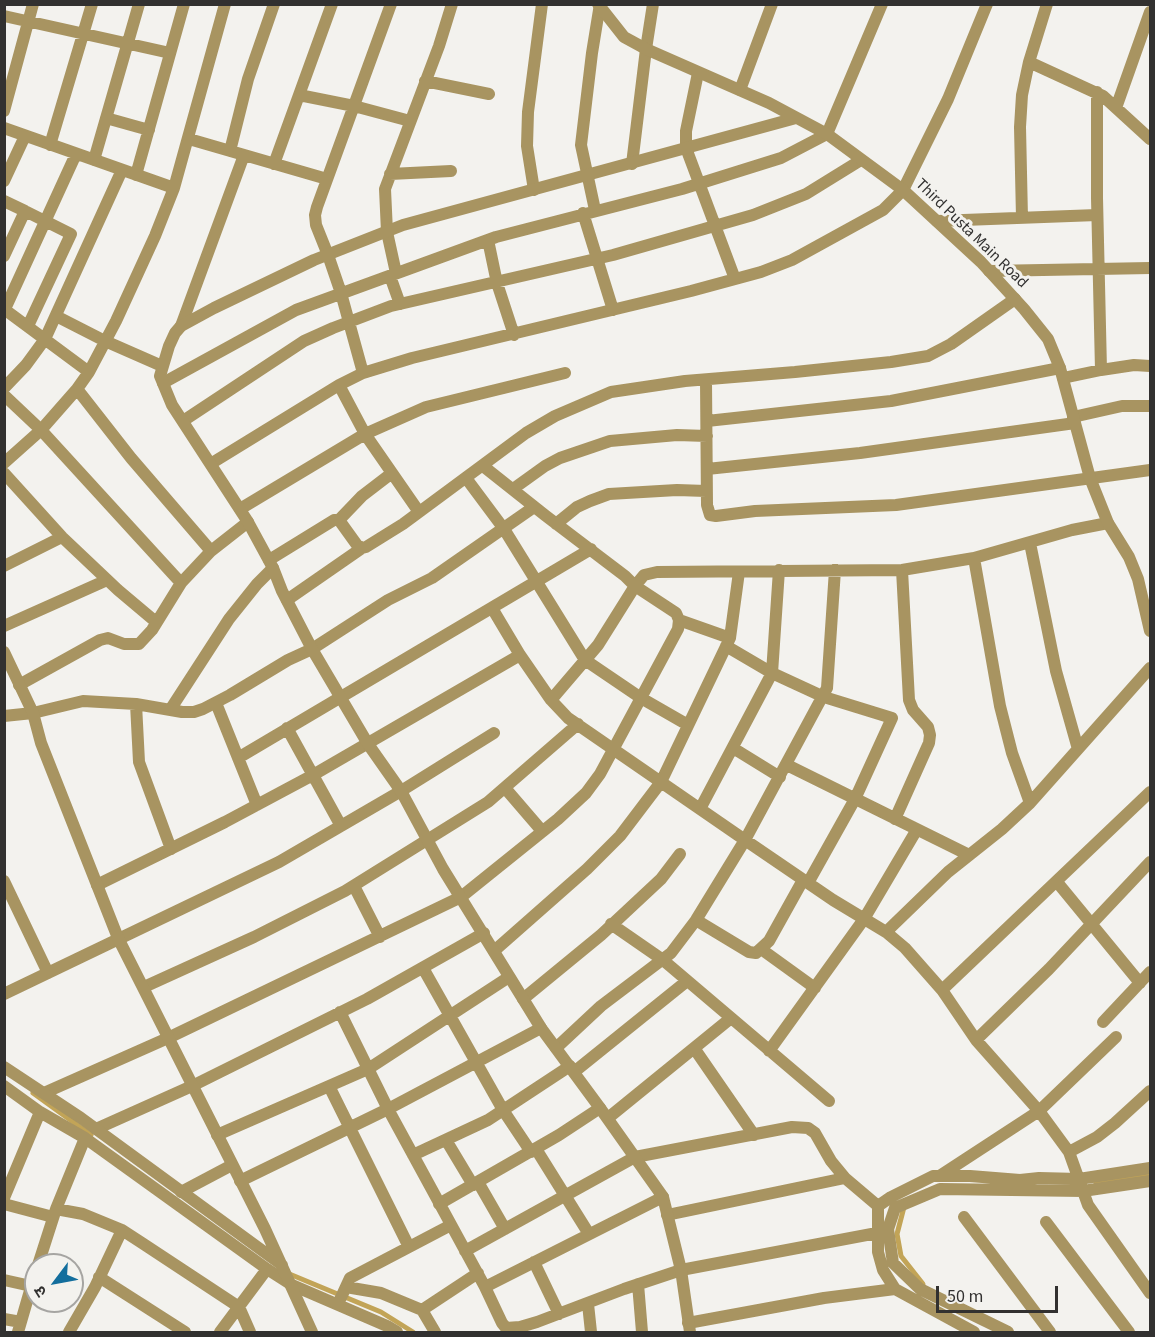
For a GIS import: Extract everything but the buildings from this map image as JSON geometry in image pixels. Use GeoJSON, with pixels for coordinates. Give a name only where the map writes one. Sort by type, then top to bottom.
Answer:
{"type":"FeatureCollection","features":[{"type":"Feature","properties":{"kind":"street"},"geometry":{"type":"LineString","coordinates":[[4,111],[33,4]]}},
{"type":"Feature","properties":{"kind":"street"},"geometry":{"type":"LineString","coordinates":[[51,145],[92,4]]}},
{"type":"Feature","properties":{"kind":"street"},"geometry":{"type":"LineString","coordinates":[[94,160],[139,4]]}},
{"type":"Feature","properties":{"kind":"street"},"geometry":{"type":"LineString","coordinates":[[136,175],[184,4]]}},
{"type":"Feature","properties":{"kind":"street"},"geometry":{"type":"LineString","coordinates":[[4,463],[41,430],[77,389],[105,341],[155,236],[174,188],[225,4]]}},
{"type":"Feature","properties":{"kind":"street"},"geometry":{"type":"LineString","coordinates":[[230,151],[248,79],[274,4]]}},
{"type":"Feature","properties":{"kind":"street"},"geometry":{"type":"LineString","coordinates":[[274,164],[332,4]]}},
{"type":"Feature","properties":{"kind":"street"},"geometry":{"type":"LineString","coordinates":[[363,373],[341,293],[316,225],[315,215],[391,4]]}},
{"type":"Feature","properties":{"kind":"street"},"geometry":{"type":"LineString","coordinates":[[400,304],[387,232],[385,189],[452,4]]}},
{"type":"Feature","properties":{"kind":"street"},"geometry":{"type":"LineString","coordinates":[[534,190],[527,146],[528,112],[542,4]]}},
{"type":"Feature","properties":{"kind":"street"},"geometry":{"type":"LineString","coordinates":[[632,164],[653,4]]}},
{"type":"Feature","properties":{"kind":"street"},"geometry":{"type":"LineString","coordinates":[[740,90],[772,4]]}},
{"type":"Feature","properties":{"kind":"street"},"geometry":{"type":"LineString","coordinates":[[163,383],[296,310],[341,293],[488,240],[699,183],[781,158],[827,134],[882,4]]}},
{"type":"Feature","properties":{"kind":"street"},"geometry":{"type":"LineString","coordinates":[[212,463],[339,385],[363,373],[412,358],[514,335],[735,279],[792,260],[883,210],[903,190],[948,99],[987,4]]}},
{"type":"Feature","properties":{"kind":"street"},"geometry":{"type":"LineString","coordinates":[[1022,218],[1020,127],[1022,95],[1029,62],[1047,4]]}},
{"type":"Feature","properties":{"kind":"street"},"geometry":{"type":"LineString","coordinates":[[599,6],[581,145],[587,176],[589,212],[598,259],[614,310]]}},
{"type":"Feature","properties":{"kind":"street","name":"Third Pusta Main Road"},"geometry":{"type":"LineString","coordinates":[[599,6],[624,37],[740,90],[827,134],[903,190],[989,271],[1015,299],[1048,339],[1061,373],[1090,478],[1108,523],[1129,557],[1138,579],[1150,632]]}},
{"type":"Feature","properties":{"kind":"street"},"geometry":{"type":"LineString","coordinates":[[1116,108],[1150,12]]}},
{"type":"Feature","properties":{"kind":"street"},"geometry":{"type":"LineString","coordinates":[[4,16],[170,53]]}},
{"type":"Feature","properties":{"kind":"street"},"geometry":{"type":"LineString","coordinates":[[1029,62],[1097,92],[1150,139]]}},
{"type":"Feature","properties":{"kind":"street"},"geometry":{"type":"LineString","coordinates":[[699,73],[686,131],[686,148],[735,279]]}},
{"type":"Feature","properties":{"kind":"street"},"geometry":{"type":"LineString","coordinates":[[425,81],[489,94]]}},
{"type":"Feature","properties":{"kind":"street"},"geometry":{"type":"LineString","coordinates":[[1097,92],[1101,370]]}},
{"type":"Feature","properties":{"kind":"street"},"geometry":{"type":"LineString","coordinates":[[299,95],[354,106],[410,121]]}},
{"type":"Feature","properties":{"kind":"street"},"geometry":{"type":"LineString","coordinates":[[106,118],[149,130]]}},
{"type":"Feature","properties":{"kind":"street"},"geometry":{"type":"LineString","coordinates":[[181,326],[246,292],[328,255],[403,225],[796,118]]}},
{"type":"Feature","properties":{"kind":"street"},"geometry":{"type":"LineString","coordinates":[[4,128],[174,188]]}},
{"type":"Feature","properties":{"kind":"street"},"geometry":{"type":"LineString","coordinates":[[4,182],[25,136]]}},
{"type":"Feature","properties":{"kind":"street"},"geometry":{"type":"LineString","coordinates":[[189,139],[327,179]]}},
{"type":"Feature","properties":{"kind":"street"},"geometry":{"type":"LineString","coordinates":[[76,154],[5,309],[89,372]]}},
{"type":"Feature","properties":{"kind":"street"},"geometry":{"type":"LineString","coordinates":[[244,155],[181,326],[175,333],[160,376],[172,405],[212,463],[248,522],[312,649],[368,744],[401,791],[509,977],[541,1028],[663,1197],[681,1270],[689,1328],[824,1298],[895,1289]]}},
{"type":"Feature","properties":{"kind":"street"},"geometry":{"type":"LineString","coordinates":[[183,421],[304,341],[349,322],[400,304],[598,259],[777,207],[806,194],[861,160]]}},
{"type":"Feature","properties":{"kind":"street"},"geometry":{"type":"LineString","coordinates":[[4,388],[31,359],[45,339],[122,170]]}},
{"type":"Feature","properties":{"kind":"street"},"geometry":{"type":"LineString","coordinates":[[390,174],[451,171]]}},
{"type":"Feature","properties":{"kind":"street"},"geometry":{"type":"LineString","coordinates":[[4,201],[71,234],[28,326]]}},
{"type":"Feature","properties":{"kind":"street"},"geometry":{"type":"LineString","coordinates":[[4,256],[25,211]]}},
{"type":"Feature","properties":{"kind":"street"},"geometry":{"type":"LineString","coordinates":[[937,221],[1097,215]]}},
{"type":"Feature","properties":{"kind":"street"},"geometry":{"type":"LineString","coordinates":[[488,240],[497,282],[514,335]]}},
{"type":"Feature","properties":{"kind":"street"},"geometry":{"type":"LineString","coordinates":[[989,271],[1150,268]]}},
{"type":"Feature","properties":{"kind":"street"},"geometry":{"type":"LineString","coordinates":[[287,600],[419,512],[526,433],[584,402],[611,392],[685,381],[706,381],[891,362],[928,356],[951,344],[1015,299]]}},
{"type":"Feature","properties":{"kind":"street"},"geometry":{"type":"LineString","coordinates":[[56,316],[162,366]]}},
{"type":"Feature","properties":{"kind":"street"},"geometry":{"type":"LineString","coordinates":[[707,421],[891,401],[1061,373],[1134,365],[1150,366]]}},
{"type":"Feature","properties":{"kind":"street"},"geometry":{"type":"LineString","coordinates":[[240,509],[365,434],[426,407],[565,373]]}},
{"type":"Feature","properties":{"kind":"street"},"geometry":{"type":"LineString","coordinates":[[706,381],[706,491],[708,512],[716,516],[755,511],[896,505],[1150,470]]}},
{"type":"Feature","properties":{"kind":"street"},"geometry":{"type":"LineString","coordinates":[[339,385],[365,434],[419,512]]}},
{"type":"Feature","properties":{"kind":"street"},"geometry":{"type":"LineString","coordinates":[[77,389],[131,458],[211,551]]}},
{"type":"Feature","properties":{"kind":"street"},"geometry":{"type":"LineString","coordinates":[[4,395],[41,430],[181,583]]}},
{"type":"Feature","properties":{"kind":"street"},"geometry":{"type":"LineString","coordinates":[[707,468],[892,449],[1074,420],[1122,406],[1150,406]]}},
{"type":"Feature","properties":{"kind":"street"},"geometry":{"type":"LineString","coordinates":[[513,489],[560,458],[602,443],[633,438],[707,436]]}},
{"type":"Feature","properties":{"kind":"street"},"geometry":{"type":"LineString","coordinates":[[44,1093],[168,1038],[461,897],[586,793],[600,774],[678,629],[679,621],[676,613],[635,586],[483,466]]}},
{"type":"Feature","properties":{"kind":"street"},"geometry":{"type":"LineString","coordinates":[[4,473],[62,537],[156,622]]}},
{"type":"Feature","properties":{"kind":"street"},"geometry":{"type":"LineString","coordinates":[[170,710],[229,619],[271,564],[330,522],[339,520],[362,496],[392,474]]}},
{"type":"Feature","properties":{"kind":"street"},"geometry":{"type":"LineString","coordinates":[[466,478],[504,529],[585,660],[640,698],[688,725]]}},
{"type":"Feature","properties":{"kind":"street"},"geometry":{"type":"LineString","coordinates":[[556,524],[578,507],[609,494],[677,490],[706,491]]}},
{"type":"Feature","properties":{"kind":"street"},"geometry":{"type":"LineString","coordinates":[[4,717],[33,713],[82,701],[136,704],[194,712],[216,703],[279,664],[312,649],[388,600],[432,578],[534,507]]}},
{"type":"Feature","properties":{"kind":"street"},"geometry":{"type":"LineString","coordinates":[[339,520],[357,545],[362,548]]}},
{"type":"Feature","properties":{"kind":"street"},"geometry":{"type":"LineString","coordinates":[[19,685],[100,640],[108,638],[124,644],[139,644],[146,638],[181,583],[211,551],[248,522]]}},
{"type":"Feature","properties":{"kind":"street"},"geometry":{"type":"LineString","coordinates":[[551,700],[610,627],[644,575],[657,572],[902,570],[974,558],[1072,530],[1108,523]]}},
{"type":"Feature","properties":{"kind":"street"},"geometry":{"type":"LineString","coordinates":[[4,566],[62,537]]}},
{"type":"Feature","properties":{"kind":"street"},"geometry":{"type":"LineString","coordinates":[[1030,543],[1056,671],[1078,749]]}},
{"type":"Feature","properties":{"kind":"street"},"geometry":{"type":"LineString","coordinates":[[238,758],[591,549]]}},
{"type":"Feature","properties":{"kind":"street"},"geometry":{"type":"LineString","coordinates":[[974,558],[1000,706],[1012,753],[1030,802]]}},
{"type":"Feature","properties":{"kind":"street"},"geometry":{"type":"LineString","coordinates":[[700,809],[772,673],[779,570]]}},
{"type":"Feature","properties":{"kind":"street"},"geometry":{"type":"LineString","coordinates":[[556,1048],[601,1006],[671,953],[696,920],[745,840],[827,688],[835,570]]}},
{"type":"Feature","properties":{"kind":"street"},"geometry":{"type":"LineString","coordinates":[[895,819],[929,743],[930,735],[928,727],[913,710],[909,700],[902,570]]}},
{"type":"Feature","properties":{"kind":"street"},"geometry":{"type":"LineString","coordinates":[[494,951],[620,836],[661,782],[728,642],[740,572]]}},
{"type":"Feature","properties":{"kind":"street"},"geometry":{"type":"LineString","coordinates":[[4,626],[107,580]]}},
{"type":"Feature","properties":{"kind":"street"},"geometry":{"type":"LineString","coordinates":[[492,608],[520,655],[551,700],[568,718],[745,840],[886,932],[905,948],[942,990],[975,1040],[1039,1111],[1070,1152],[1088,1205],[1150,1293]]}},
{"type":"Feature","properties":{"kind":"street"},"geometry":{"type":"LineString","coordinates":[[679,621],[728,642],[772,673],[824,697],[892,718],[855,799],[769,941],[756,953],[749,952],[696,920]]}},
{"type":"Feature","properties":{"kind":"street"},"geometry":{"type":"LineString","coordinates":[[4,652],[33,713],[41,743],[118,938],[287,1276],[312,1332]]}},
{"type":"Feature","properties":{"kind":"street"},"geometry":{"type":"LineString","coordinates":[[97,885],[313,775],[520,655]]}},
{"type":"Feature","properties":{"kind":"street"},"geometry":{"type":"LineString","coordinates":[[886,932],[948,872],[1002,829],[1030,802],[1150,668]]}},
{"type":"Feature","properties":{"kind":"street"},"geometry":{"type":"LineString","coordinates":[[216,703],[257,805]]}},
{"type":"Feature","properties":{"kind":"street"},"geometry":{"type":"LineString","coordinates":[[136,704],[139,762],[171,849]]}},
{"type":"Feature","properties":{"kind":"street"},"geometry":{"type":"LineString","coordinates":[[144,987],[254,937],[354,886],[488,802],[578,724]]}},
{"type":"Feature","properties":{"kind":"street"},"geometry":{"type":"LineString","coordinates":[[287,728],[341,826]]}},
{"type":"Feature","properties":{"kind":"street"},"geometry":{"type":"LineString","coordinates":[[4,994],[279,862],[401,791],[494,733]]}},
{"type":"Feature","properties":{"kind":"street"},"geometry":{"type":"LineString","coordinates":[[733,748],[780,777]]}},
{"type":"Feature","properties":{"kind":"street"},"geometry":{"type":"LineString","coordinates":[[787,765],[916,831],[969,855]]}},
{"type":"Feature","properties":{"kind":"street"},"geometry":{"type":"LineString","coordinates":[[505,788],[542,831]]}},
{"type":"Feature","properties":{"kind":"street"},"geometry":{"type":"LineString","coordinates":[[942,990],[1150,792]]}},
{"type":"Feature","properties":{"kind":"street"},"geometry":{"type":"LineString","coordinates":[[769,1051],[864,919],[916,831]]}},
{"type":"Feature","properties":{"kind":"street"},"geometry":{"type":"LineString","coordinates":[[523,999],[661,879],[680,854]]}},
{"type":"Feature","properties":{"kind":"street"},"geometry":{"type":"LineString","coordinates":[[975,1040],[1049,969],[1150,862]]}},
{"type":"Feature","properties":{"kind":"street"},"geometry":{"type":"LineString","coordinates":[[4,881],[48,973]]}},
{"type":"Feature","properties":{"kind":"street"},"geometry":{"type":"LineString","coordinates":[[1057,882],[1140,983]]}},
{"type":"Feature","properties":{"kind":"street"},"geometry":{"type":"LineString","coordinates":[[354,886],[380,937]]}},
{"type":"Feature","properties":{"kind":"street"},"geometry":{"type":"LineString","coordinates":[[611,924],[663,960],[829,1101]]}},
{"type":"Feature","properties":{"kind":"street"},"geometry":{"type":"LineString","coordinates":[[96,1129],[192,1086],[340,1012],[484,933]]}},
{"type":"Feature","properties":{"kind":"street"},"geometry":{"type":"LineString","coordinates":[[761,949],[815,987]]}},
{"type":"Feature","properties":{"kind":"street"},"geometry":{"type":"LineString","coordinates":[[423,968],[503,1110],[566,1196],[589,1234]]}},
{"type":"Feature","properties":{"kind":"street"},"geometry":{"type":"LineString","coordinates":[[1103,1022],[1150,972]]}},
{"type":"Feature","properties":{"kind":"street"},"geometry":{"type":"LineString","coordinates":[[217,1135],[368,1069],[509,977]]}},
{"type":"Feature","properties":{"kind":"street"},"geometry":{"type":"LineString","coordinates":[[413,1155],[488,1120],[572,1069],[687,981]]}},
{"type":"Feature","properties":{"kind":"street"},"geometry":{"type":"LineString","coordinates":[[340,1012],[388,1109],[485,1287],[502,1323],[502,1330],[537,1327],[559,1314],[681,1270],[877,1233]]}},
{"type":"Feature","properties":{"kind":"street"},"geometry":{"type":"LineString","coordinates":[[608,1118],[731,1018]]}},
{"type":"Feature","properties":{"kind":"street"},"geometry":{"type":"LineString","coordinates":[[240,1181],[388,1109],[541,1028]]}},
{"type":"Feature","properties":{"kind":"street"},"geometry":{"type":"LineString","coordinates":[[940,1176],[1039,1111],[1116,1037]]}},
{"type":"Feature","properties":{"kind":"street"},"geometry":{"type":"LineString","coordinates":[[694,1048],[754,1134]]}},
{"type":"Feature","properties":{"kind":"street"},"geometry":{"type":"LineString","coordinates":[[4,1067],[96,1129],[181,1192],[287,1276]]}},
{"type":"Feature","properties":{"kind":"street"},"geometry":{"type":"LineString","coordinates":[[4,1086],[40,1112],[85,1138],[267,1269],[342,1296],[397,1332]]}},
{"type":"Feature","properties":{"kind":"street"},"geometry":{"type":"LineString","coordinates":[[330,1086],[409,1246]]}},
{"type":"Feature","properties":{"kind":"street"},"geometry":{"type":"LineString","coordinates":[[1070,1152],[1106,1130],[1150,1091]]}},
{"type":"Feature","properties":{"kind":"street"},"geometry":{"type":"LineString","coordinates":[[439,1204],[600,1108]]}},
{"type":"Feature","properties":{"kind":"street"},"geometry":{"type":"LineString","coordinates":[[4,1197],[40,1112]]}},
{"type":"Feature","properties":{"kind":"street"},"geometry":{"type":"LineString","coordinates":[[465,1251],[635,1157],[792,1127],[808,1128],[815,1133],[831,1161],[845,1178],[878,1206]]}},
{"type":"Feature","properties":{"kind":"street"},"geometry":{"type":"LineString","coordinates":[[42,1253],[85,1138]]}},
{"type":"Feature","properties":{"kind":"street"},"geometry":{"type":"LineString","coordinates":[[446,1140],[505,1229]]}},
{"type":"Feature","properties":{"kind":"street"},"geometry":{"type":"LineString","coordinates":[[181,1192],[232,1165]]}},
{"type":"Feature","properties":{"kind":"street"},"geometry":{"type":"LineString","coordinates":[[1008,1332],[920,1289],[893,1263],[888,1229],[896,1208],[940,1189],[1081,1185],[1150,1171]]}},
{"type":"Feature","properties":{"kind":"street"},"geometry":{"type":"LineString","coordinates":[[878,1206],[933,1176],[1020,1180],[1040,1178],[1081,1185]]}},
{"type":"Feature","properties":{"kind":"street"},"geometry":{"type":"LineString","coordinates":[[667,1215],[845,1178]]}},
{"type":"Feature","properties":{"kind":"street"},"geometry":{"type":"LineString","coordinates":[[485,1287],[663,1197]]}},
{"type":"Feature","properties":{"kind":"street"},"geometry":{"type":"LineString","coordinates":[[4,1204],[55,1213],[83,1214],[122,1230],[239,1307],[250,1332]]}},
{"type":"Feature","properties":{"kind":"street"},"geometry":{"type":"LineString","coordinates":[[878,1206],[878,1252],[883,1270],[895,1289],[974,1332]]}},
{"type":"Feature","properties":{"kind":"street"},"geometry":{"type":"LineString","coordinates":[[964,1217],[1050,1332]]}},
{"type":"Feature","properties":{"kind":"street"},"geometry":{"type":"LineString","coordinates":[[1046,1222],[1129,1332]]}},
{"type":"Feature","properties":{"kind":"street"},"geometry":{"type":"LineString","coordinates":[[342,1296],[350,1278],[451,1225]]}},
{"type":"Feature","properties":{"kind":"street"},"geometry":{"type":"LineString","coordinates":[[69,1332],[122,1230]]}},
{"type":"Feature","properties":{"kind":"street"},"geometry":{"type":"LineString","coordinates":[[534,1262],[559,1314]]}},
{"type":"Feature","properties":{"kind":"street"},"geometry":{"type":"LineString","coordinates":[[219,1332],[267,1269]]}},
{"type":"Feature","properties":{"kind":"street"},"geometry":{"type":"LineString","coordinates":[[422,1310],[477,1273]]}},
{"type":"Feature","properties":{"kind":"street"},"geometry":{"type":"LineString","coordinates":[[99,1277],[185,1332]]}},
{"type":"Feature","properties":{"kind":"street"},"geometry":{"type":"LineString","coordinates":[[4,1280],[24,1284]]}},
{"type":"Feature","properties":{"kind":"street"},"geometry":{"type":"LineString","coordinates":[[638,1284],[642,1332]]}},
{"type":"Feature","properties":{"kind":"street"},"geometry":{"type":"LineString","coordinates":[[342,1296],[381,1293],[422,1310],[435,1332]]}},
{"type":"Feature","properties":{"kind":"street"},"geometry":{"type":"LineString","coordinates":[[588,1304],[591,1332]]}},
{"type":"Feature","properties":{"kind":"street"},"geometry":{"type":"LineString","coordinates":[[4,1318],[20,1327],[24,1312]]}},
{"type":"Feature","properties":{"kind":"waterway"},"geometry":{"type":"LineString","coordinates":[[33,1093],[91,1135]]}},
{"type":"Feature","properties":{"kind":"waterway"},"geometry":{"type":"LineString","coordinates":[[1096,1183],[1150,1174]]}},
{"type":"Feature","properties":{"kind":"waterway"},"geometry":{"type":"LineString","coordinates":[[904,1207],[897,1234],[901,1256],[923,1284]]}},
{"type":"Feature","properties":{"kind":"waterway"},"geometry":{"type":"LineString","coordinates":[[287,1273],[381,1312],[413,1332]]}}]}
